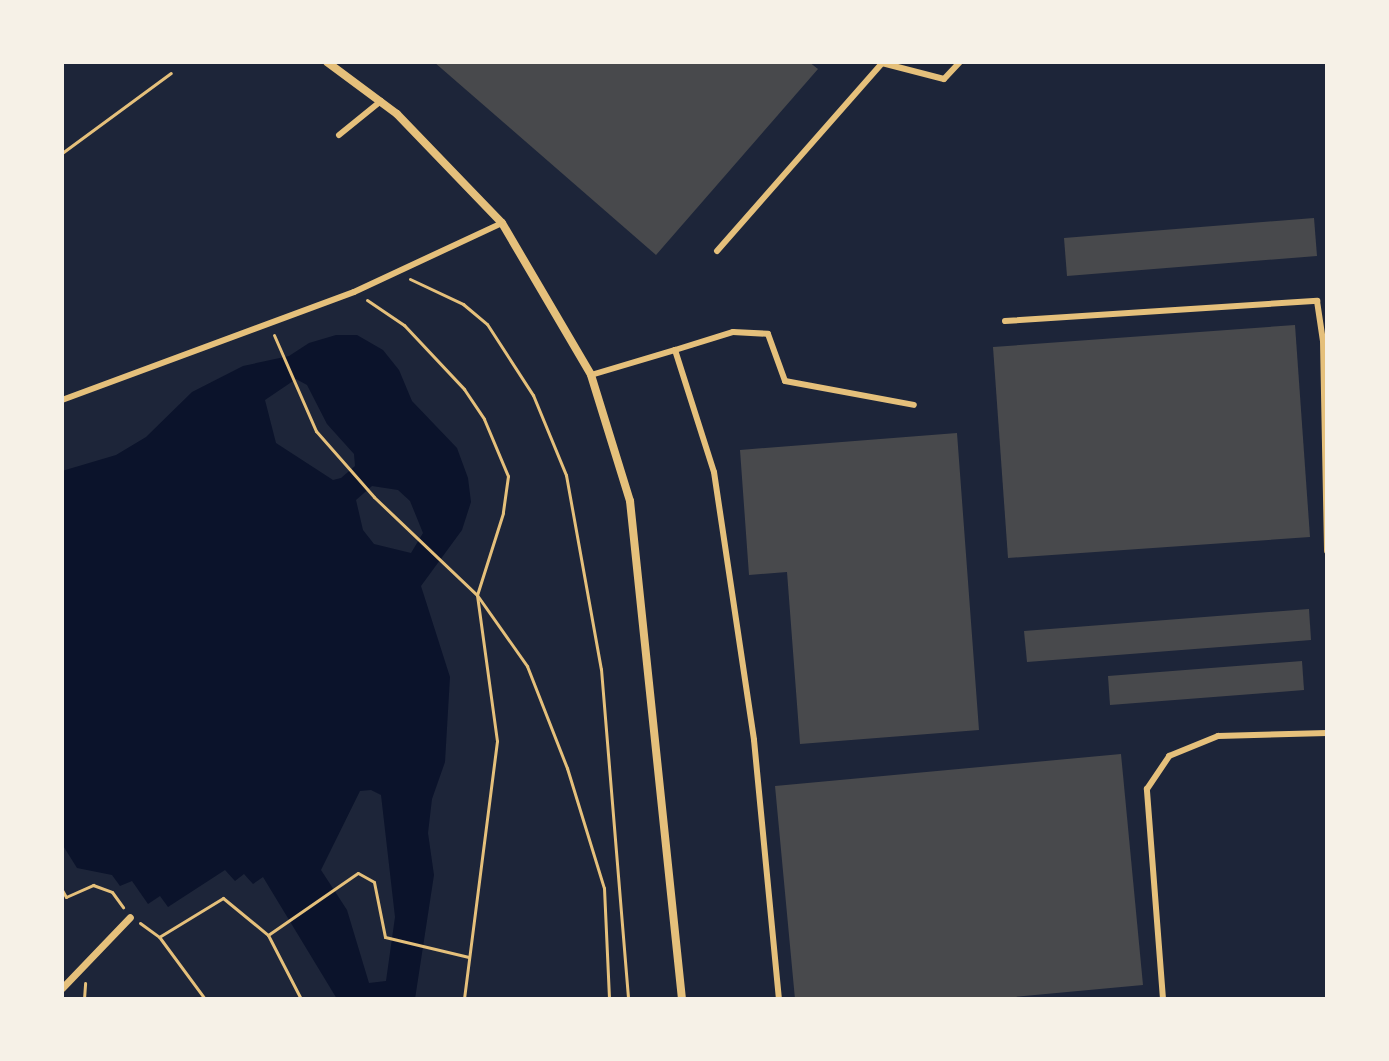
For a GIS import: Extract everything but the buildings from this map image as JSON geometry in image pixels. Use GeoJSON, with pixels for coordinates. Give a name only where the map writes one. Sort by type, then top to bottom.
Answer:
{"type":"FeatureCollection","features":[{"type":"Feature","properties":{"kind":"street"},"geometry":{"type":"LineString","coordinates":[[327,62],[381,101],[502,223],[591,375],[630,501],[682,999]]}},
{"type":"Feature","properties":{"kind":"street"},"geometry":{"type":"LineString","coordinates":[[62,988],[130,917]]}},
{"type":"Feature","properties":{"kind":"lane"},"geometry":{"type":"LineString","coordinates":[[717,251],[882,63],[944,79],[960,62]]}},
{"type":"Feature","properties":{"kind":"lane"},"geometry":{"type":"LineString","coordinates":[[339,135],[381,101]]}},
{"type":"Feature","properties":{"kind":"lane"},"geometry":{"type":"LineString","coordinates":[[62,400],[268,320],[354,292],[502,223]]}},
{"type":"Feature","properties":{"kind":"lane"},"geometry":{"type":"LineString","coordinates":[[1005,321],[1317,301],[1323,341],[1327,551]]}},
{"type":"Feature","properties":{"kind":"lane"},"geometry":{"type":"LineString","coordinates":[[591,375],[733,332],[768,334],[785,381],[914,405]]}},
{"type":"Feature","properties":{"kind":"lane"},"geometry":{"type":"LineString","coordinates":[[675,350],[714,472],[754,740],[779,999]]}},
{"type":"Feature","properties":{"kind":"lane"},"geometry":{"type":"LineString","coordinates":[[1163,999],[1147,789],[1169,756],[1218,736],[1327,733]]}},
{"type":"Feature","properties":{"kind":"path"},"geometry":{"type":"LineString","coordinates":[[62,153],[171,73]]}},
{"type":"Feature","properties":{"kind":"path"},"geometry":{"type":"LineString","coordinates":[[395,272],[463,304],[487,324],[533,395],[566,475],[601,669],[628,999]]}},
{"type":"Feature","properties":{"kind":"path"},"geometry":{"type":"LineString","coordinates":[[354,292],[404,325],[464,389],[484,419],[508,476],[503,513],[477,595],[497,741],[464,999]]}},
{"type":"Feature","properties":{"kind":"path"},"geometry":{"type":"LineString","coordinates":[[268,320],[316,431],[374,497],[477,595],[527,666],[567,768],[604,888],[609,999]]}},
{"type":"Feature","properties":{"kind":"path"},"geometry":{"type":"LineString","coordinates":[[268,935],[358,873],[374,882],[385,937],[469,957]]}},
{"type":"Feature","properties":{"kind":"path"},"geometry":{"type":"LineString","coordinates":[[62,890],[64,898],[93,885],[112,892],[130,917],[159,937],[205,999]]}},
{"type":"Feature","properties":{"kind":"path"},"geometry":{"type":"LineString","coordinates":[[159,937],[223,898],[268,935],[301,999]]}},
{"type":"Feature","properties":{"kind":"shaded area"},"geometry":{"type":"Polygon","coordinates":[[[62,62],[1327,62],[1327,999],[62,999],[62,62]]]}},
{"type":"Feature","properties":{"kind":"shaded area"},"geometry":{"type":"Polygon","coordinates":[[[336,335],[357,335],[383,350],[399,370],[412,401],[457,448],[468,478],[471,502],[462,530],[421,586],[450,677],[445,762],[432,799],[428,833],[434,875],[415,999],[337,999],[263,877],[253,884],[244,874],[235,881],[225,870],[168,907],[160,896],[148,904],[132,881],[120,886],[112,875],[77,868],[62,844],[62,471],[116,455],[146,437],[192,392],[243,366],[289,356],[309,343],[336,335]],[[296,379],[265,400],[276,443],[333,480],[341,478],[355,466],[354,454],[327,424],[307,385],[296,379]],[[372,486],[356,500],[363,530],[374,544],[411,553],[423,533],[410,501],[398,490],[372,486]],[[371,790],[360,791],[321,870],[347,910],[369,983],[386,981],[395,917],[381,795],[371,790]]]}}]}
